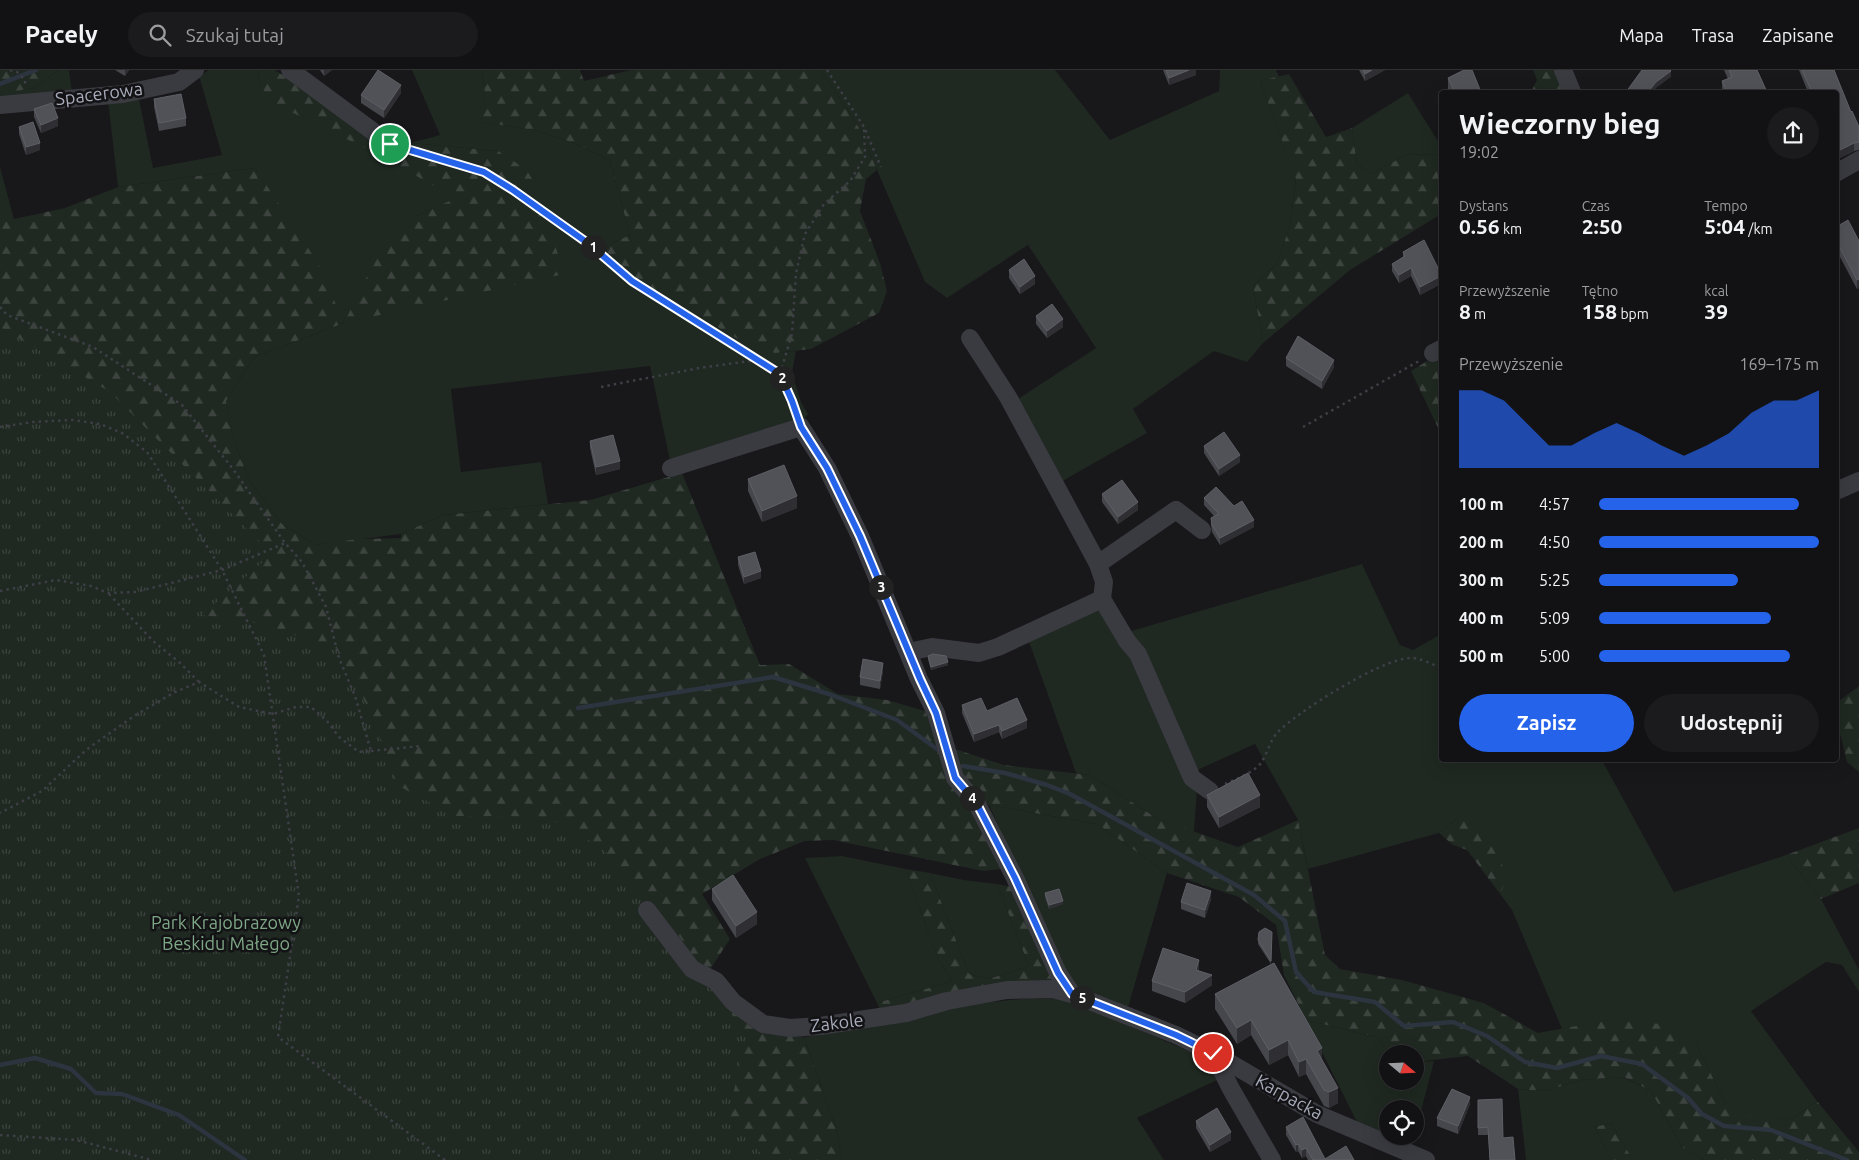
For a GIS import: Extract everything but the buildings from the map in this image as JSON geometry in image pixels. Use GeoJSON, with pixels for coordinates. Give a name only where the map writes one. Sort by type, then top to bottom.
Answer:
{"type":"FeatureCollection","features":[{"type":"Feature","properties":{"kind":"street","name":"Spacerowa"},"geometry":{"type":"LineString","coordinates":[[0,105],[123,94],[178,82],[194,70]]}},
{"type":"Feature","properties":{"kind":"street"},"geometry":{"type":"LineString","coordinates":[[290,70],[390,144]]}},
{"type":"Feature","properties":{"kind":"street"},"geometry":{"type":"LineString","coordinates":[[1563,70],[1571,90]]}},
{"type":"Feature","properties":{"kind":"street"},"geometry":{"type":"LineString","coordinates":[[1839,171],[1859,160]]}},
{"type":"Feature","properties":{"kind":"street"},"geometry":{"type":"LineString","coordinates":[[970,338],[1008,398],[1098,564],[1104,582],[1102,598],[1138,654],[1192,778],[1210,791]]}},
{"type":"Feature","properties":{"kind":"street"},"geometry":{"type":"LineString","coordinates":[[670,468],[801,427],[827,468],[860,536],[908,652],[936,713],[955,778],[977,804],[1015,878],[1058,973],[1072,994]]}},
{"type":"Feature","properties":{"kind":"street"},"geometry":{"type":"LineString","coordinates":[[1839,490],[1859,481]]}},
{"type":"Feature","properties":{"kind":"street"},"geometry":{"type":"LineString","coordinates":[[1098,564],[1176,510],[1202,530]]}},
{"type":"Feature","properties":{"kind":"street"},"geometry":{"type":"LineString","coordinates":[[908,652],[932,647],[979,653],[998,647],[1102,598]]}},
{"type":"Feature","properties":{"kind":"street","name":"Zakole"},"geometry":{"type":"LineString","coordinates":[[647,910],[692,969],[716,981],[734,1002],[763,1024],[790,1028],[820,1026],[906,1013],[947,1001],[1007,990],[1053,989],[1072,994]]}},
{"type":"Feature","properties":{"kind":"street","name":"Karpacka"},"geometry":{"type":"LineString","coordinates":[[1072,994],[1176,1035],[1213,1053],[1317,1114],[1426,1160]]}},
{"type":"Feature","properties":{"kind":"street"},"geometry":{"type":"LineString","coordinates":[[1213,1053],[1272,1160]]}},
{"type":"Feature","properties":{"kind":"path"},"geometry":{"type":"LineString","coordinates":[[10,70],[17,72],[25,80],[24,103]]}},
{"type":"Feature","properties":{"kind":"path"},"geometry":{"type":"LineString","coordinates":[[828,70],[864,127],[881,167]]}},
{"type":"Feature","properties":{"kind":"path"},"geometry":{"type":"LineString","coordinates":[[780,374],[792,334],[796,272],[805,234],[824,204],[850,181],[864,157],[864,127]]}},
{"type":"Feature","properties":{"kind":"path"},"geometry":{"type":"LineString","coordinates":[[390,144],[484,172],[513,190],[589,244],[632,281],[780,374],[801,427]]}},
{"type":"Feature","properties":{"kind":"path"},"geometry":{"type":"LineString","coordinates":[[0,307],[7,316],[93,347],[182,404],[233,469],[285,543],[302,562],[326,607],[339,658],[355,696],[371,751]]}},
{"type":"Feature","properties":{"kind":"path"},"geometry":{"type":"LineString","coordinates":[[1303,427],[1437,351]]}},
{"type":"Feature","properties":{"kind":"path"},"geometry":{"type":"LineString","coordinates":[[601,387],[699,368],[758,360]]}},
{"type":"Feature","properties":{"kind":"path"},"geometry":{"type":"LineString","coordinates":[[0,427],[33,422],[73,420],[100,424],[122,433],[147,452],[222,570],[264,655],[299,896],[278,1037],[445,1160]]}},
{"type":"Feature","properties":{"kind":"path"},"geometry":{"type":"LineString","coordinates":[[0,590],[56,580],[91,586],[108,593],[136,592],[222,570],[285,543]]}},
{"type":"Feature","properties":{"kind":"path"},"geometry":{"type":"LineString","coordinates":[[108,593],[153,641],[180,663],[199,682],[239,707],[273,714],[296,707],[311,707],[327,721],[339,737],[359,752],[420,746]]}},
{"type":"Feature","properties":{"kind":"path"},"geometry":{"type":"LineString","coordinates":[[1210,791],[1248,773],[1260,764],[1276,734],[1293,719],[1319,701],[1385,663],[1410,657],[1439,667]]}},
{"type":"Feature","properties":{"kind":"path"},"geometry":{"type":"LineString","coordinates":[[0,812],[42,791],[86,750],[134,716],[176,692],[199,682]]}},
{"type":"Feature","properties":{"kind":"path"},"geometry":{"type":"LineString","coordinates":[[0,1135],[76,1140],[152,1160]]}},
{"type":"Feature","properties":{"kind":"green space"},"geometry":{"type":"Polygon","coordinates":[[[0,70],[59,70],[34,88],[2,93],[0,92],[0,70]]]}},
{"type":"Feature","properties":{"kind":"green space"},"geometry":{"type":"Polygon","coordinates":[[[59,70],[69,70],[72,92],[0,100],[0,92],[34,88],[59,70]]]}},
{"type":"Feature","properties":{"kind":"green space"},"geometry":{"type":"Polygon","coordinates":[[[209,70],[258,70],[261,88],[457,198],[414,217],[564,274],[498,151],[410,143],[440,135],[412,70],[482,70],[485,95],[483,122],[534,130],[574,143],[610,160],[630,235],[601,248],[775,353],[796,351],[792,373],[801,402],[808,414],[792,436],[673,475],[650,366],[451,389],[461,472],[541,462],[548,504],[443,515],[401,534],[316,545],[282,524],[250,481],[233,438],[226,401],[254,357],[344,323],[255,168],[118,187],[108,101],[139,99],[153,168],[222,155],[199,76],[209,70]]]}},
{"type":"Feature","properties":{"kind":"green space"},"geometry":{"type":"Polygon","coordinates":[[[258,70],[275,70],[384,145],[387,135],[410,143],[498,151],[526,169],[537,187],[564,274],[344,323],[382,246],[414,217],[456,198],[373,152],[279,106],[261,88],[258,70]]]}},
{"type":"Feature","properties":{"kind":"green space"},"geometry":{"type":"Polygon","coordinates":[[[482,70],[580,70],[584,81],[631,70],[821,70],[859,128],[877,170],[866,179],[860,211],[880,263],[887,291],[879,313],[811,349],[775,353],[738,339],[633,277],[601,248],[630,235],[610,160],[574,143],[534,130],[482,122],[485,95],[482,70]]]}},
{"type":"Feature","properties":{"kind":"green space"},"geometry":{"type":"Polygon","coordinates":[[[821,70],[1055,70],[1110,140],[1219,91],[1220,70],[1276,70],[1279,77],[1260,81],[1296,178],[1290,225],[1277,264],[1253,286],[1263,343],[1247,362],[1214,351],[1133,409],[1147,433],[1059,483],[1015,401],[1096,348],[1028,245],[947,298],[925,282],[859,128],[821,70]]]}},
{"type":"Feature","properties":{"kind":"green space"},"geometry":{"type":"Polygon","coordinates":[[[1533,70],[1555,70],[1563,90],[1532,90],[1537,80],[1533,70]]]}},
{"type":"Feature","properties":{"kind":"green space"},"geometry":{"type":"Polygon","coordinates":[[[1289,74],[1326,137],[1352,128],[1357,164],[1371,174],[1406,155],[1439,154],[1439,215],[1350,270],[1263,343],[1253,286],[1277,264],[1290,225],[1296,179],[1260,81],[1289,74]]]}},
{"type":"Feature","properties":{"kind":"green space"},"geometry":{"type":"Polygon","coordinates":[[[1408,93],[1439,143],[1439,154],[1406,155],[1371,174],[1357,164],[1352,128],[1408,93]]]}},
{"type":"Feature","properties":{"kind":"green space"},"geometry":{"type":"Polygon","coordinates":[[[0,167],[14,219],[0,219],[0,167]]]}},
{"type":"Feature","properties":{"kind":"green space"},"geometry":{"type":"Polygon","coordinates":[[[255,168],[318,263],[344,323],[254,357],[226,401],[233,438],[250,481],[282,524],[316,545],[357,539],[401,538],[401,534],[443,515],[590,500],[682,473],[760,665],[789,664],[838,694],[887,700],[925,711],[962,795],[1002,869],[983,871],[833,840],[805,841],[760,859],[702,894],[730,939],[711,968],[705,973],[728,1004],[750,1026],[804,1037],[836,1128],[842,1160],[0,1160],[0,219],[14,219],[65,208],[118,187],[255,168]]]}},
{"type":"Feature","properties":{"kind":"green space","name":"Park Krajobrazowy Beskidu Małego"},"geometry":{"type":"Polygon","coordinates":[[[0,327],[110,392],[272,554],[202,615],[252,622],[336,648],[371,713],[397,785],[455,816],[547,817],[601,847],[684,942],[746,1036],[728,1118],[767,1160],[0,1160],[0,327]]]}},
{"type":"Feature","properties":{"kind":"green space"},"geometry":{"type":"Polygon","coordinates":[[[1435,356],[1439,366],[1439,430],[1411,371],[1435,356]]]}},
{"type":"Feature","properties":{"kind":"green space"},"geometry":{"type":"Polygon","coordinates":[[[1362,564],[1400,645],[1413,650],[1439,635],[1439,762],[1603,762],[1674,892],[1786,855],[1821,899],[1859,970],[1859,992],[1842,965],[1826,962],[1751,1011],[1817,1101],[1791,1119],[1742,1117],[1724,1100],[1696,1044],[1609,1020],[1562,1029],[1512,910],[1500,894],[1506,882],[1477,830],[1458,818],[1439,833],[1308,869],[1298,820],[1255,744],[1195,771],[1131,631],[1362,564]]]}},
{"type":"Feature","properties":{"kind":"green space"},"geometry":{"type":"Polygon","coordinates":[[[1092,607],[1101,611],[1131,657],[1197,789],[1194,832],[1158,819],[1090,775],[1076,773],[1028,639],[1092,607]]]}},
{"type":"Feature","properties":{"kind":"green space"},"geometry":{"type":"Polygon","coordinates":[[[1859,686],[1859,772],[1847,762],[1839,729],[1839,701],[1859,686]]]}},
{"type":"Feature","properties":{"kind":"green space"},"geometry":{"type":"Polygon","coordinates":[[[955,749],[1004,765],[1090,775],[1158,819],[1238,847],[1298,820],[1325,955],[1340,969],[1402,980],[1484,1003],[1538,1033],[1609,1020],[1662,1024],[1696,1044],[1724,1100],[1742,1116],[1791,1119],[1817,1101],[1859,1152],[1859,1160],[1704,1160],[1682,1147],[1651,1091],[1624,1077],[1581,1080],[1546,1091],[1518,1089],[1468,1056],[1424,1061],[1424,1045],[1384,1045],[1376,1037],[1306,1020],[1284,975],[1276,925],[1239,897],[1167,873],[1097,824],[989,805],[960,777],[955,749]]]}},
{"type":"Feature","properties":{"kind":"green space"},"geometry":{"type":"Polygon","coordinates":[[[989,805],[1097,824],[1167,873],[1127,1011],[1075,986],[1060,963],[989,805]]]}},
{"type":"Feature","properties":{"kind":"green space"},"geometry":{"type":"Polygon","coordinates":[[[1458,818],[1472,818],[1477,830],[1496,839],[1506,882],[1500,894],[1467,850],[1453,845],[1439,833],[1458,818]]]}},
{"type":"Feature","properties":{"kind":"green space"},"geometry":{"type":"Polygon","coordinates":[[[1859,828],[1859,883],[1821,899],[1786,855],[1859,828]]]}},
{"type":"Feature","properties":{"kind":"green space"},"geometry":{"type":"Polygon","coordinates":[[[842,856],[906,869],[938,959],[953,981],[877,1003],[805,858],[842,856]]]}},
{"type":"Feature","properties":{"kind":"green space"},"geometry":{"type":"Polygon","coordinates":[[[906,869],[930,873],[969,974],[989,979],[1029,966],[997,884],[1013,887],[1054,977],[1048,984],[882,1013],[877,1003],[953,981],[938,959],[906,869]]]}},
{"type":"Feature","properties":{"kind":"green space"},"geometry":{"type":"Polygon","coordinates":[[[930,873],[997,884],[1029,966],[989,979],[969,974],[930,873]]]}},
{"type":"Feature","properties":{"kind":"green space"},"geometry":{"type":"Polygon","coordinates":[[[1030,998],[1067,999],[1205,1058],[1217,1080],[1137,1118],[1164,1160],[842,1160],[836,1128],[804,1037],[903,1022],[961,1005],[1030,998]]]}},
{"type":"Feature","properties":{"kind":"green space"},"geometry":{"type":"Polygon","coordinates":[[[1306,1020],[1376,1037],[1384,1045],[1379,1045],[1379,1090],[1424,1090],[1424,1062],[1434,1061],[1424,1100],[1379,1100],[1379,1135],[1359,1126],[1306,1020]]]}},
{"type":"Feature","properties":{"kind":"green space"},"geometry":{"type":"Polygon","coordinates":[[[1623,1077],[1651,1091],[1682,1147],[1704,1160],[1633,1160],[1611,1123],[1595,1127],[1611,1160],[1526,1160],[1518,1089],[1546,1091],[1581,1080],[1623,1077]]]}},
{"type":"Feature","properties":{"kind":"green space"},"geometry":{"type":"Polygon","coordinates":[[[1611,1123],[1633,1160],[1611,1160],[1595,1127],[1611,1123]]]}},
{"type":"Feature","properties":{"kind":"green space"},"geometry":{"type":"Polygon","coordinates":[[[1402,1145],[1412,1145],[1411,1149],[1402,1145]]]}},
{"type":"Feature","properties":{"kind":"waterway"},"geometry":{"type":"LineString","coordinates":[[0,84],[36,70]]}},
{"type":"Feature","properties":{"kind":"waterway"},"geometry":{"type":"LineString","coordinates":[[578,708],[773,677],[829,694],[897,720],[941,752]]}},
{"type":"Feature","properties":{"kind":"waterway"},"geometry":{"type":"LineString","coordinates":[[963,766],[1005,773],[1070,794],[1254,895],[1285,921],[1296,972],[1314,992],[1375,1002],[1404,1026],[1453,1022],[1487,1036],[1525,1062],[1557,1068],[1601,1056],[1642,1064],[1688,1098],[1702,1114],[1724,1126],[1771,1130],[1847,1160]]}},
{"type":"Feature","properties":{"kind":"waterway"},"geometry":{"type":"LineString","coordinates":[[0,1065],[35,1058],[71,1069],[96,1093],[122,1094],[179,1115],[245,1160]]}},
{"type":"Feature","properties":{"kind":"route"},"geometry":{"type":"LineString","coordinates":[[390,144],[484,172],[513,190],[589,244],[632,281],[780,374],[801,427],[827,468],[860,536],[936,713],[955,778],[977,804],[1015,878],[1058,973],[1072,994],[1176,1035],[1213,1053]]}}]}
